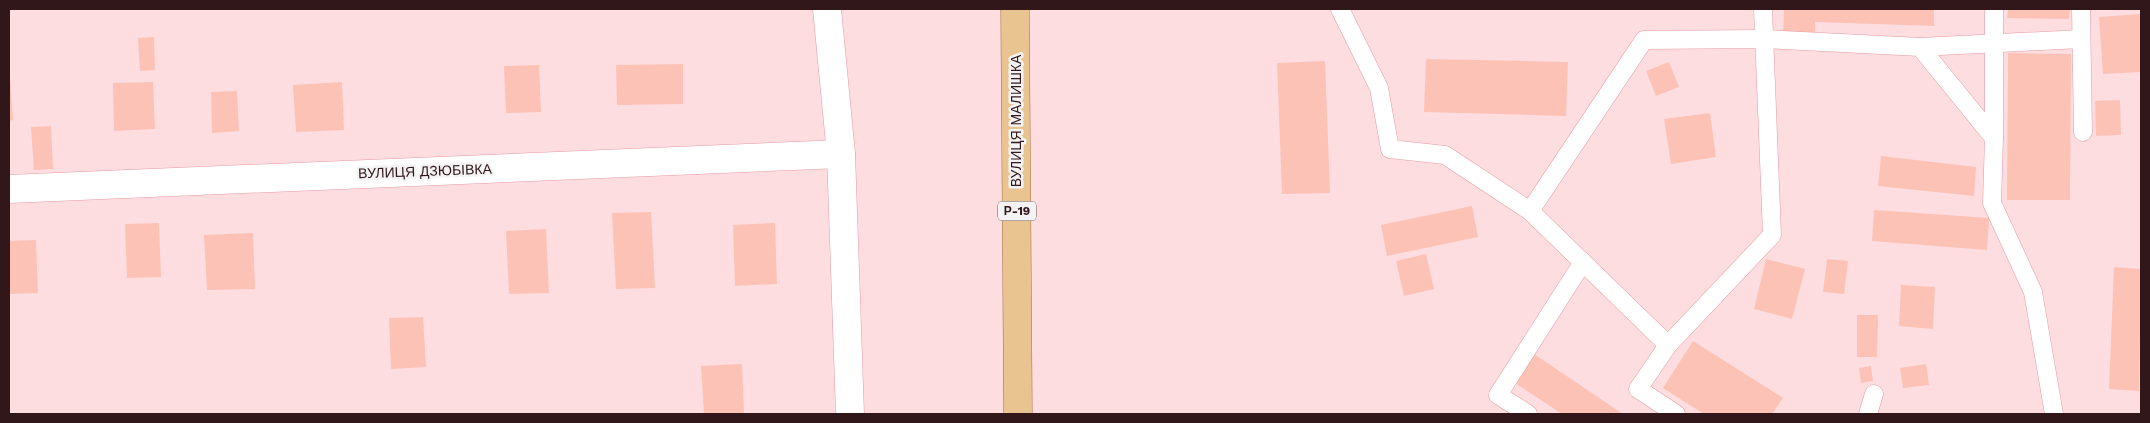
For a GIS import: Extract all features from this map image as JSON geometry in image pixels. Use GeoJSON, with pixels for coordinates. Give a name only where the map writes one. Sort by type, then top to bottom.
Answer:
{"type":"FeatureCollection","features":[{"type":"Feature","properties":{"kind":"main road","name":"ВУЛИЦЯ МАЛИШКА"},"geometry":{"type":"LineString","coordinates":[[1015,9],[1018,414]]}},
{"type":"Feature","properties":{"kind":"street"},"geometry":{"type":"LineString","coordinates":[[827,9],[841,154],[850,414]]}},
{"type":"Feature","properties":{"kind":"street","name":"ВУЛИЦЯ ДЗЮБІВКА"},"geometry":{"type":"LineString","coordinates":[[9,189],[841,154]]}},
{"type":"Feature","properties":{"kind":"lane"},"geometry":{"type":"LineString","coordinates":[[1340,9],[1379,88],[1390,149],[1445,155],[1530,211],[1668,345]]}},
{"type":"Feature","properties":{"kind":"lane"},"geometry":{"type":"LineString","coordinates":[[1676,414],[1638,389],[1668,345],[1772,235],[1763,9]]}},
{"type":"Feature","properties":{"kind":"lane"},"geometry":{"type":"LineString","coordinates":[[1994,9],[1992,203],[2033,292],[2054,414]]}},
{"type":"Feature","properties":{"kind":"lane"},"geometry":{"type":"LineString","coordinates":[[2081,9],[2083,132]]}},
{"type":"Feature","properties":{"kind":"lane"},"geometry":{"type":"LineString","coordinates":[[1530,211],[1644,40],[1764,39],[1920,47],[2082,39]]}},
{"type":"Feature","properties":{"kind":"lane"},"geometry":{"type":"LineString","coordinates":[[1920,47],[1994,138]]}},
{"type":"Feature","properties":{"kind":"lane"},"geometry":{"type":"LineString","coordinates":[[1528,414],[1498,395],[1582,262]]}},
{"type":"Feature","properties":{"kind":"lane"},"geometry":{"type":"LineString","coordinates":[[1868,414],[1874,394]]}},
{"type":"Feature","properties":{"kind":"building"},"geometry":{"type":"Polygon","coordinates":[[[1784,9],[1934,9],[1934,26],[1815,22],[1815,37],[1783,36],[1784,9]]]}},
{"type":"Feature","properties":{"kind":"building"},"geometry":{"type":"Polygon","coordinates":[[[2008,9],[2070,9],[2069,19],[2007,18],[2008,9]]]}},
{"type":"Feature","properties":{"kind":"building"},"geometry":{"type":"Polygon","coordinates":[[[2141,14],[2141,72],[2103,74],[2099,17],[2141,14]]]}},
{"type":"Feature","properties":{"kind":"building"},"geometry":{"type":"Polygon","coordinates":[[[154,37],[155,70],[140,71],[138,38],[154,37]]]}},
{"type":"Feature","properties":{"kind":"building"},"geometry":{"type":"Polygon","coordinates":[[[2008,53],[2071,54],[2070,200],[2007,200],[2008,53]]]}},
{"type":"Feature","properties":{"kind":"building"},"geometry":{"type":"Polygon","coordinates":[[[1426,59],[1568,62],[1566,116],[1424,112],[1426,59]]]}},
{"type":"Feature","properties":{"kind":"building"},"geometry":{"type":"Polygon","coordinates":[[[1325,61],[1330,193],[1282,194],[1277,63],[1325,61]]]}},
{"type":"Feature","properties":{"kind":"building"},"geometry":{"type":"Polygon","coordinates":[[[1669,62],[1679,87],[1656,96],[1646,71],[1669,62]]]}},
{"type":"Feature","properties":{"kind":"building"},"geometry":{"type":"Polygon","coordinates":[[[683,64],[683,104],[617,105],[616,65],[683,64]]]}},
{"type":"Feature","properties":{"kind":"building"},"geometry":{"type":"Polygon","coordinates":[[[539,65],[541,112],[506,113],[504,66],[539,65]]]}},
{"type":"Feature","properties":{"kind":"building"},"geometry":{"type":"Polygon","coordinates":[[[9,77],[13,120],[9,121],[9,77]]]}},
{"type":"Feature","properties":{"kind":"building"},"geometry":{"type":"Polygon","coordinates":[[[153,82],[155,129],[114,131],[113,83],[153,82]]]}},
{"type":"Feature","properties":{"kind":"building"},"geometry":{"type":"Polygon","coordinates":[[[342,82],[344,130],[296,132],[293,85],[342,82]]]}},
{"type":"Feature","properties":{"kind":"building"},"geometry":{"type":"Polygon","coordinates":[[[237,91],[239,131],[212,133],[211,92],[237,91]]]}},
{"type":"Feature","properties":{"kind":"building"},"geometry":{"type":"Polygon","coordinates":[[[2120,100],[2121,135],[2096,136],[2095,101],[2120,100]]]}},
{"type":"Feature","properties":{"kind":"building"},"geometry":{"type":"Polygon","coordinates":[[[1710,113],[1716,157],[1671,164],[1664,119],[1710,113]]]}},
{"type":"Feature","properties":{"kind":"building"},"geometry":{"type":"Polygon","coordinates":[[[51,126],[53,169],[34,170],[31,127],[51,126]]]}},
{"type":"Feature","properties":{"kind":"building"},"geometry":{"type":"Polygon","coordinates":[[[1881,156],[1976,167],[1974,196],[1878,186],[1881,156]]]}},
{"type":"Feature","properties":{"kind":"building"},"geometry":{"type":"Polygon","coordinates":[[[1472,206],[1478,237],[1387,256],[1381,225],[1472,206]]]}},
{"type":"Feature","properties":{"kind":"building"},"geometry":{"type":"Polygon","coordinates":[[[1874,210],[1989,218],[1987,250],[1872,241],[1874,210]]]}},
{"type":"Feature","properties":{"kind":"building"},"geometry":{"type":"Polygon","coordinates":[[[651,212],[655,288],[616,289],[612,213],[651,212]]]}},
{"type":"Feature","properties":{"kind":"building"},"geometry":{"type":"Polygon","coordinates":[[[159,223],[161,277],[127,278],[125,224],[159,223]]]}},
{"type":"Feature","properties":{"kind":"building"},"geometry":{"type":"Polygon","coordinates":[[[775,223],[777,284],[735,286],[733,225],[775,223]]]}},
{"type":"Feature","properties":{"kind":"building"},"geometry":{"type":"Polygon","coordinates":[[[546,229],[549,293],[509,294],[506,231],[546,229]]]}},
{"type":"Feature","properties":{"kind":"building"},"geometry":{"type":"Polygon","coordinates":[[[253,233],[255,289],[207,290],[204,235],[253,233]]]}},
{"type":"Feature","properties":{"kind":"building"},"geometry":{"type":"Polygon","coordinates":[[[36,240],[38,293],[9,294],[9,241],[36,240]]]}},
{"type":"Feature","properties":{"kind":"building"},"geometry":{"type":"Polygon","coordinates":[[[1426,254],[1434,289],[1404,296],[1396,261],[1426,254]]]}},
{"type":"Feature","properties":{"kind":"building"},"geometry":{"type":"Polygon","coordinates":[[[1766,259],[1805,269],[1792,319],[1754,309],[1766,259]]]}},
{"type":"Feature","properties":{"kind":"building"},"geometry":{"type":"Polygon","coordinates":[[[1827,259],[1848,261],[1844,294],[1823,292],[1827,259]]]}},
{"type":"Feature","properties":{"kind":"building"},"geometry":{"type":"Polygon","coordinates":[[[2114,267],[2141,269],[2139,391],[2109,389],[2114,267]]]}},
{"type":"Feature","properties":{"kind":"building"},"geometry":{"type":"Polygon","coordinates":[[[1901,285],[1935,287],[1933,329],[1899,326],[1901,285]]]}},
{"type":"Feature","properties":{"kind":"building"},"geometry":{"type":"Polygon","coordinates":[[[1857,315],[1878,315],[1877,357],[1857,357],[1857,315]]]}},
{"type":"Feature","properties":{"kind":"building"},"geometry":{"type":"Polygon","coordinates":[[[423,317],[426,367],[391,369],[389,318],[423,317]]]}},
{"type":"Feature","properties":{"kind":"building"},"geometry":{"type":"Polygon","coordinates":[[[1693,341],[1783,398],[1772,414],[1704,414],[1663,388],[1693,341]]]}},
{"type":"Feature","properties":{"kind":"building"},"geometry":{"type":"Polygon","coordinates":[[[1534,354],[1623,414],[1562,414],[1515,383],[1534,354]]]}},
{"type":"Feature","properties":{"kind":"building"},"geometry":{"type":"Polygon","coordinates":[[[742,364],[744,414],[704,414],[701,366],[742,364]]]}},
{"type":"Feature","properties":{"kind":"building"},"geometry":{"type":"Polygon","coordinates":[[[1926,364],[1929,385],[1903,388],[1900,368],[1926,364]]]}},
{"type":"Feature","properties":{"kind":"building"},"geometry":{"type":"Polygon","coordinates":[[[1871,366],[1873,381],[1861,383],[1859,368],[1871,366]]]}}]}
